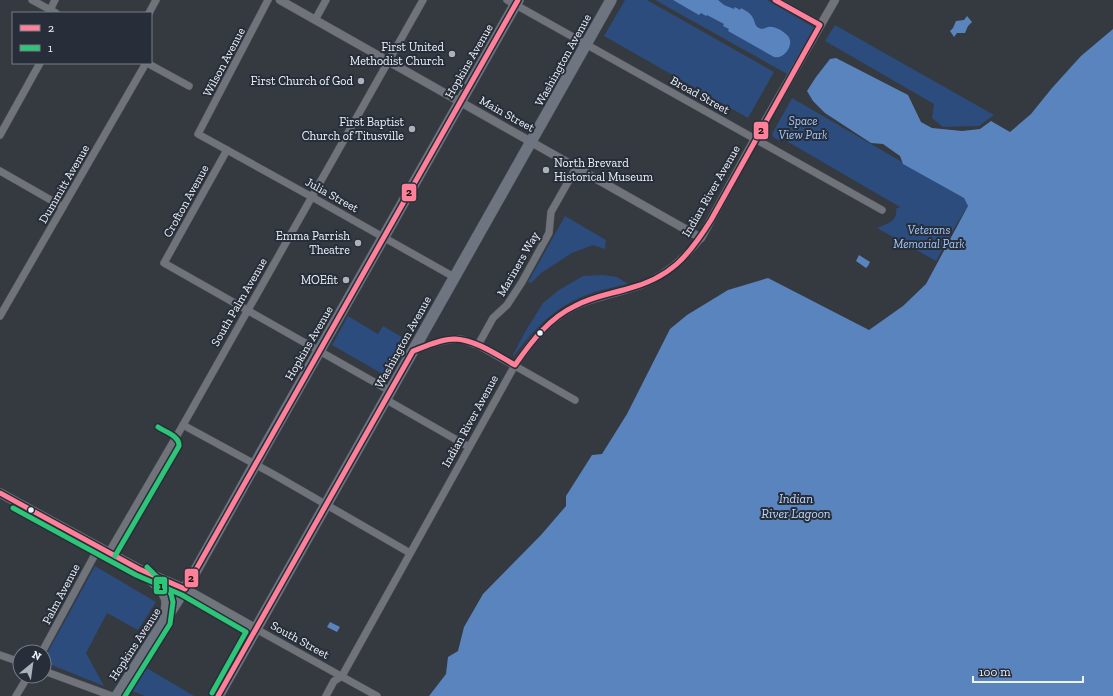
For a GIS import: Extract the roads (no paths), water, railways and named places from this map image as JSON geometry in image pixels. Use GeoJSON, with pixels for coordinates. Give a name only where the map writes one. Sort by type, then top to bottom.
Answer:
{"type":"FeatureCollection","features":[{"type":"Feature","properties":{"kind":"main road","name":"Washington Avenue"},"geometry":{"type":"LineString","coordinates":[[218,696],[611,0]]}},
{"type":"Feature","properties":{"kind":"main road","name":"Hopkins Avenue"},"geometry":{"type":"LineString","coordinates":[[117,696],[185,589],[384,238],[514,2]]}},
{"type":"Feature","properties":{"kind":"main road","name":"South Street"},"geometry":{"type":"LineString","coordinates":[[0,493],[139,569],[185,589],[256,629]]}},
{"type":"Feature","properties":{"kind":"main road"},"geometry":{"type":"LineString","coordinates":[[139,569],[165,597],[166,602],[163,623]]}},
{"type":"Feature","properties":{"kind":"street"},"geometry":{"type":"LineString","coordinates":[[32,0],[53,11],[56,0]]}},
{"type":"Feature","properties":{"kind":"street"},"geometry":{"type":"LineString","coordinates":[[150,12],[156,0]]}},
{"type":"Feature","properties":{"kind":"street","name":"Wilson Avenue"},"geometry":{"type":"LineString","coordinates":[[198,134],[268,0]]}},
{"type":"Feature","properties":{"kind":"street","name":"Main Street"},"geometry":{"type":"LineString","coordinates":[[280,0],[701,238]]}},
{"type":"Feature","properties":{"kind":"street"},"geometry":{"type":"LineString","coordinates":[[315,20],[326,0]]}},
{"type":"Feature","properties":{"kind":"street","name":"South Palm Avenue"},"geometry":{"type":"LineString","coordinates":[[109,552],[183,425],[423,0]]}},
{"type":"Feature","properties":{"kind":"street"},"geometry":{"type":"LineString","coordinates":[[775,0],[820,26]]}},
{"type":"Feature","properties":{"kind":"street","name":"Indian River Avenue"},"geometry":{"type":"LineString","coordinates":[[326,696],[334,680],[342,676],[469,447],[515,366],[529,345],[546,326],[563,313],[585,302],[640,285],[667,272],[684,257],[701,238],[755,139],[836,0]]}},
{"type":"Feature","properties":{"kind":"street","name":"Broad Street"},"geometry":{"type":"LineString","coordinates":[[514,2],[882,210]]}},
{"type":"Feature","properties":{"kind":"street"},"geometry":{"type":"LineString","coordinates":[[0,135],[39,64]]}},
{"type":"Feature","properties":{"kind":"street","name":"Dummitt Avenue"},"geometry":{"type":"LineString","coordinates":[[0,316],[146,64]]}},
{"type":"Feature","properties":{"kind":"street"},"geometry":{"type":"LineString","coordinates":[[149,64],[189,86]]}},
{"type":"Feature","properties":{"kind":"street","name":"Julia Street"},"geometry":{"type":"LineString","coordinates":[[198,134],[454,277]]}},
{"type":"Feature","properties":{"kind":"street","name":"Crofton Avenue"},"geometry":{"type":"LineString","coordinates":[[227,150],[164,263],[247,310]]}},
{"type":"Feature","properties":{"kind":"street","name":"Mariners Way"},"geometry":{"type":"LineString","coordinates":[[478,345],[493,318],[507,305],[522,282],[549,233],[551,212],[576,168]]}},
{"type":"Feature","properties":{"kind":"street"},"geometry":{"type":"LineString","coordinates":[[0,172],[63,207]]}},
{"type":"Feature","properties":{"kind":"street"},"geometry":{"type":"LineString","coordinates":[[247,310],[320,351],[469,447]]}},
{"type":"Feature","properties":{"kind":"street"},"geometry":{"type":"LineString","coordinates":[[413,351],[454,339],[466,340],[478,345],[575,400]]}},
{"type":"Feature","properties":{"kind":"street"},"geometry":{"type":"LineString","coordinates":[[183,425],[326,504],[410,553]]}},
{"type":"Feature","properties":{"kind":"street","name":"Palm Avenue"},"geometry":{"type":"LineString","coordinates":[[46,644],[99,547]]}},
{"type":"Feature","properties":{"kind":"street","name":"South Street"},"geometry":{"type":"LineString","coordinates":[[256,629],[377,696]]}},
{"type":"Feature","properties":{"kind":"street"},"geometry":{"type":"LineString","coordinates":[[0,655],[12,659]]}},
{"type":"Feature","properties":{"kind":"street"},"geometry":{"type":"LineString","coordinates":[[52,674],[112,696]]}},
{"type":"Feature","properties":{"kind":"street"},"geometry":{"type":"LineString","coordinates":[[16,696],[23,684]]}},
{"type":"Feature","properties":{"kind":"water"},"geometry":{"type":"Polygon","coordinates":[[[673,0],[718,0],[724,5],[734,9],[735,7],[740,10],[741,8],[750,14],[756,26],[759,28],[762,29],[773,27],[786,34],[790,39],[789,47],[785,54],[774,57],[728,31],[729,29],[723,26],[724,24],[707,15],[706,16],[701,13],[699,15],[673,0]]]}},
{"type":"Feature","properties":{"kind":"water"},"geometry":{"type":"Polygon","coordinates":[[[967,16],[972,22],[968,26],[965,33],[957,33],[954,37],[950,31],[956,21],[964,20],[967,16]]]}},
{"type":"Feature","properties":{"kind":"water","name":"Indian River Lagoon"},"geometry":{"type":"Polygon","coordinates":[[[1113,29],[1113,696],[429,696],[446,674],[448,657],[458,651],[464,627],[483,594],[541,535],[566,506],[566,496],[592,455],[602,454],[627,414],[670,329],[687,315],[728,290],[768,278],[869,330],[903,306],[926,284],[968,206],[964,198],[903,164],[900,156],[883,144],[871,143],[825,113],[813,101],[807,91],[830,59],[836,58],[908,95],[921,122],[932,128],[962,131],[980,129],[991,121],[1010,132],[1031,114],[1081,56],[1113,29]]]}},
{"type":"Feature","properties":{"kind":"water"},"geometry":{"type":"Polygon","coordinates":[[[859,255],[870,262],[866,268],[856,261],[859,255]]]}},
{"type":"Feature","properties":{"kind":"water"},"geometry":{"type":"Polygon","coordinates":[[[330,622],[340,627],[337,632],[327,627],[330,622]]]}},
{"type":"Feature","properties":{"kind":"place","name":"First United Methodist Church"},"geometry":{"type":"Point","coordinates":[452,54]}},
{"type":"Feature","properties":{"kind":"place","name":"First Church of God"},"geometry":{"type":"Point","coordinates":[361,81]}},
{"type":"Feature","properties":{"kind":"place","name":"First Baptist Church of Titusville"},"geometry":{"type":"Point","coordinates":[412,129]}},
{"type":"Feature","properties":{"kind":"place","name":"North Brevard Historical Museum"},"geometry":{"type":"Point","coordinates":[546,170]}},
{"type":"Feature","properties":{"kind":"place","name":"Emma Parrish Theatre"},"geometry":{"type":"Point","coordinates":[358,243]}},
{"type":"Feature","properties":{"kind":"place","name":"MOEfit"},"geometry":{"type":"Point","coordinates":[346,280]}},
{"type":"Feature","properties":{"kind":"park label","name":"Space View Park"},"geometry":{"type":"Point","coordinates":[803,128]}},
{"type":"Feature","properties":{"kind":"park label","name":"Veterans Memorial Park"},"geometry":{"type":"Point","coordinates":[929,237]}}]}
